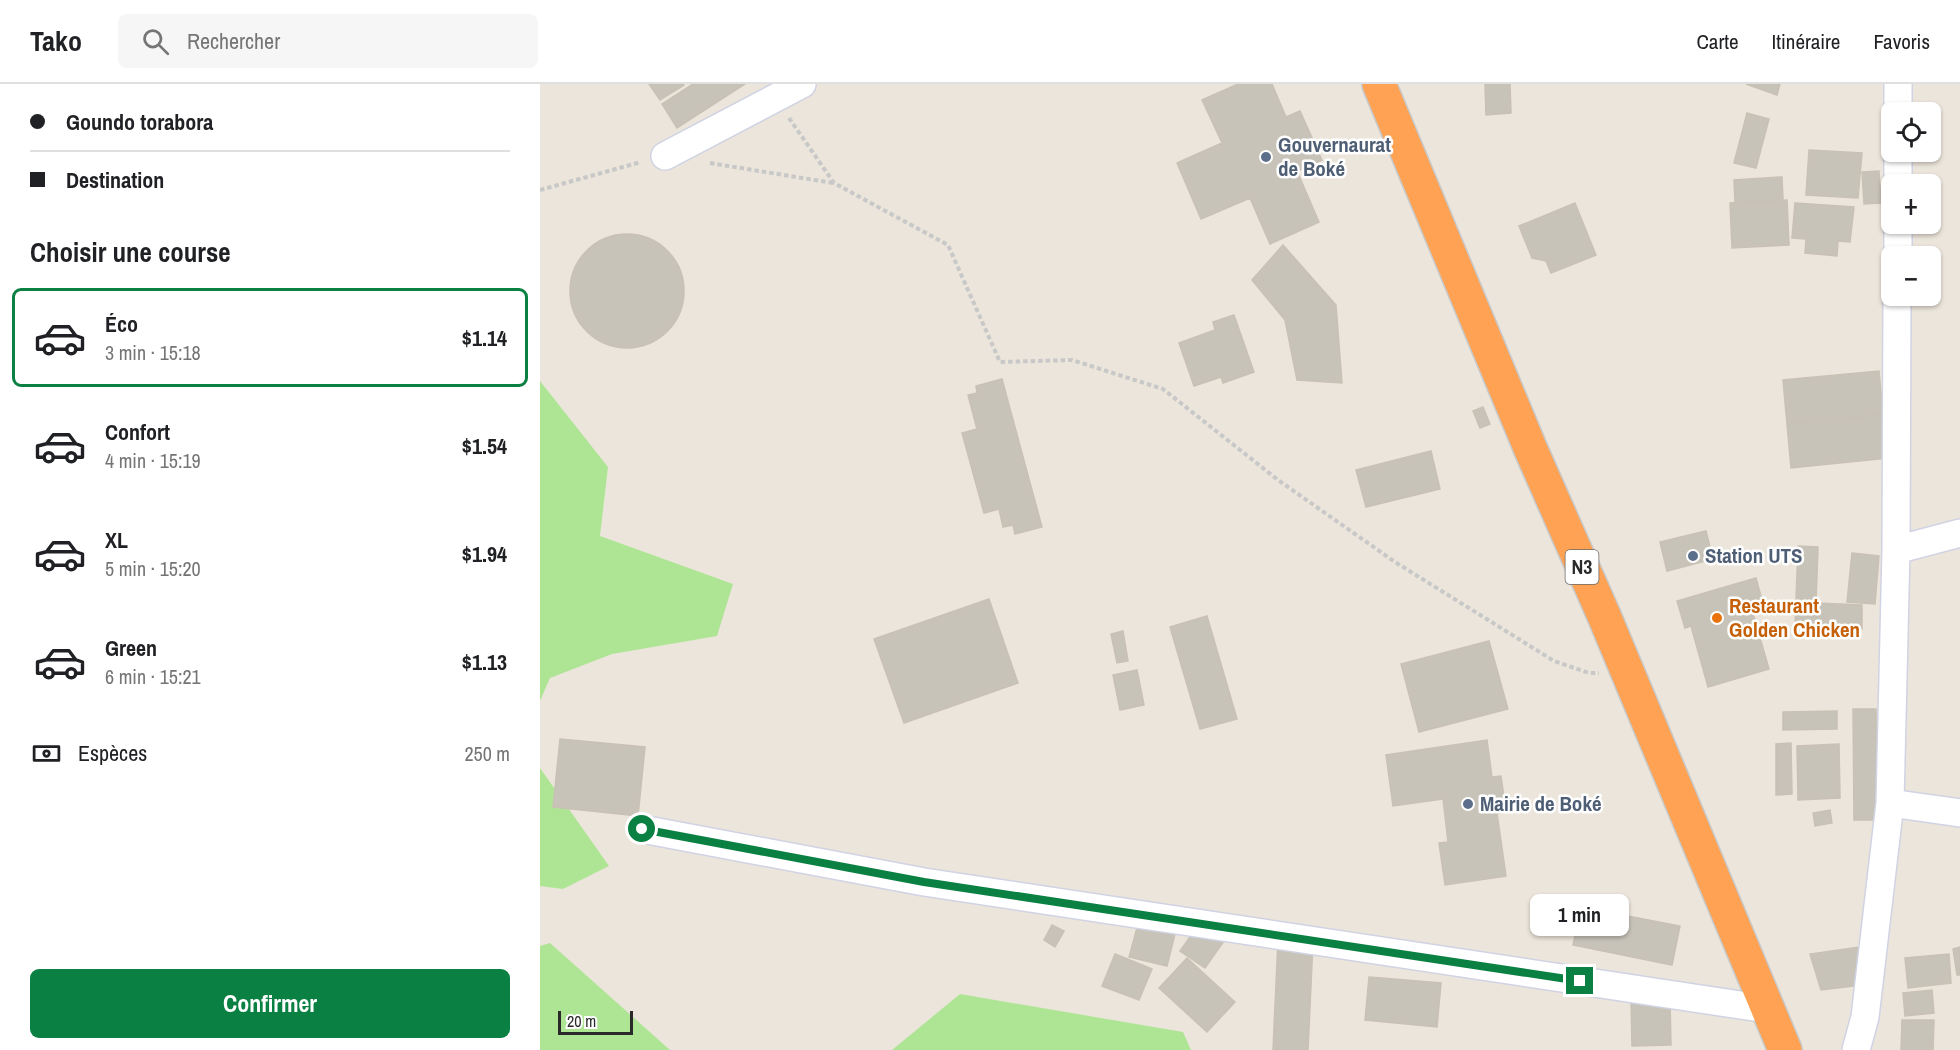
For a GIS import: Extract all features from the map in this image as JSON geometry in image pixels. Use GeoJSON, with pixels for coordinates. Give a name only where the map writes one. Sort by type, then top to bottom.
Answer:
{"type":"FeatureCollection","features":[{"type":"Feature","properties":{"kind":"highway","name":"N3"},"geometry":{"type":"LineString","coordinates":[[1379,84],[1785,1050]]}},
{"type":"Feature","properties":{"kind":"street"},"geometry":{"type":"LineString","coordinates":[[666,156],[802,84]]}},
{"type":"Feature","properties":{"kind":"street"},"geometry":{"type":"LineString","coordinates":[[1898,84],[1898,102]]}},
{"type":"Feature","properties":{"kind":"street"},"geometry":{"type":"LineString","coordinates":[[1857,1050],[1864,1017],[1890,802],[1896,550],[1897,306]]}},
{"type":"Feature","properties":{"kind":"street"},"geometry":{"type":"LineString","coordinates":[[1896,550],[1960,532]]}},
{"type":"Feature","properties":{"kind":"street"},"geometry":{"type":"LineString","coordinates":[[1890,802],[1960,813]]}},
{"type":"Feature","properties":{"kind":"street"},"geometry":{"type":"LineString","coordinates":[[642,829],[924,882],[1767,1009]]}},
{"type":"Feature","properties":{"kind":"path"},"geometry":{"type":"LineString","coordinates":[[775,98],[834,183]]}},
{"type":"Feature","properties":{"kind":"path"},"geometry":{"type":"LineString","coordinates":[[540,189],[666,156],[834,183],[948,245],[1000,362],[1072,360],[1163,389],[1278,480],[1385,555],[1554,661],[1589,673],[1626,674]]}},
{"type":"Feature","properties":{"kind":"green space"},"geometry":{"type":"Polygon","coordinates":[[[540,381],[608,467],[600,536],[733,584],[717,636],[612,654],[550,678],[540,701],[540,381]]]}},
{"type":"Feature","properties":{"kind":"green space"},"geometry":{"type":"Polygon","coordinates":[[[540,768],[609,866],[563,889],[540,886],[540,768]]]}},
{"type":"Feature","properties":{"kind":"green space"},"geometry":{"type":"Polygon","coordinates":[[[550,943],[670,1050],[540,1050],[540,946],[550,943]]]}},
{"type":"Feature","properties":{"kind":"green space"},"geometry":{"type":"Polygon","coordinates":[[[960,994],[1183,1032],[1191,1050],[892,1050],[960,994]]]}},
{"type":"Feature","properties":{"kind":"building"},"geometry":{"type":"Polygon","coordinates":[[[649,84],[683,84],[684,85],[660,100],[649,84]]]}},
{"type":"Feature","properties":{"kind":"building"},"geometry":{"type":"Polygon","coordinates":[[[693,84],[745,84],[677,128],[662,104],[693,84]]]}},
{"type":"Feature","properties":{"kind":"building"},"geometry":{"type":"Polygon","coordinates":[[[1238,84],[1272,84],[1286,117],[1300,111],[1322,160],[1297,171],[1319,222],[1270,244],[1250,198],[1201,219],[1177,163],[1222,143],[1202,100],[1238,84]]]}},
{"type":"Feature","properties":{"kind":"building"},"geometry":{"type":"Polygon","coordinates":[[[1485,84],[1510,84],[1511,113],[1486,115],[1485,84]]]}},
{"type":"Feature","properties":{"kind":"building"},"geometry":{"type":"Polygon","coordinates":[[[1746,84],[1780,84],[1777,95],[1746,84]]]}},
{"type":"Feature","properties":{"kind":"building"},"geometry":{"type":"Polygon","coordinates":[[[1747,113],[1769,119],[1756,168],[1734,163],[1747,113]]]}},
{"type":"Feature","properties":{"kind":"building"},"geometry":{"type":"Polygon","coordinates":[[[1809,150],[1862,153],[1858,198],[1806,195],[1809,150]]]}},
{"type":"Feature","properties":{"kind":"building"},"geometry":{"type":"Polygon","coordinates":[[[1879,171],[1881,203],[1864,204],[1862,172],[1879,171]]]}},
{"type":"Feature","properties":{"kind":"building"},"geometry":{"type":"Polygon","coordinates":[[[1782,177],[1783,200],[1735,203],[1734,180],[1782,177]]]}},
{"type":"Feature","properties":{"kind":"building"},"geometry":{"type":"Polygon","coordinates":[[[1787,200],[1789,245],[1732,248],[1730,203],[1787,200]]]}},
{"type":"Feature","properties":{"kind":"building"},"geometry":{"type":"Polygon","coordinates":[[[1575,203],[1596,255],[1551,273],[1546,261],[1532,258],[1519,226],[1575,203]]]}},
{"type":"Feature","properties":{"kind":"building"},"geometry":{"type":"Polygon","coordinates":[[[1795,203],[1854,207],[1850,242],[1838,241],[1837,256],[1805,253],[1806,239],[1792,238],[1795,203]]]}},
{"type":"Feature","properties":{"kind":"building"},"geometry":{"type":"Polygon","coordinates":[[[627,234],[649,238],[659,243],[675,259],[680,269],[684,291],[680,313],[675,323],[659,339],[649,344],[627,348],[605,344],[595,339],[579,323],[574,313],[570,291],[574,269],[579,259],[595,243],[605,238],[627,234]]]}},
{"type":"Feature","properties":{"kind":"building"},"geometry":{"type":"Polygon","coordinates":[[[1283,245],[1336,305],[1342,383],[1297,380],[1285,320],[1252,280],[1283,245]]]}},
{"type":"Feature","properties":{"kind":"building"},"geometry":{"type":"Polygon","coordinates":[[[1234,315],[1254,372],[1223,383],[1221,377],[1194,386],[1179,343],[1215,330],[1213,322],[1234,315]]]}},
{"type":"Feature","properties":{"kind":"building"},"geometry":{"type":"Polygon","coordinates":[[[1879,371],[1883,414],[1787,424],[1783,380],[1879,371]]]}},
{"type":"Feature","properties":{"kind":"building"},"geometry":{"type":"Polygon","coordinates":[[[1002,379],[1042,527],[1015,534],[1013,525],[1003,527],[999,509],[984,513],[962,433],[977,429],[968,395],[977,393],[976,386],[1002,379]]]}},
{"type":"Feature","properties":{"kind":"building"},"geometry":{"type":"Polygon","coordinates":[[[1483,407],[1490,424],[1480,428],[1473,411],[1483,407]]]}},
{"type":"Feature","properties":{"kind":"building"},"geometry":{"type":"Polygon","coordinates":[[[1883,414],[1888,458],[1791,468],[1787,424],[1883,414]]]}},
{"type":"Feature","properties":{"kind":"building"},"geometry":{"type":"Polygon","coordinates":[[[1431,451],[1440,489],[1366,507],[1356,470],[1431,451]]]}},
{"type":"Feature","properties":{"kind":"building"},"geometry":{"type":"Polygon","coordinates":[[[1706,531],[1713,559],[1667,571],[1660,542],[1706,531]]]}},
{"type":"Feature","properties":{"kind":"building"},"geometry":{"type":"Polygon","coordinates":[[[1798,546],[1818,547],[1816,603],[1862,605],[1862,629],[1795,627],[1798,546]]]}},
{"type":"Feature","properties":{"kind":"building"},"geometry":{"type":"Polygon","coordinates":[[[1852,553],[1879,556],[1875,604],[1847,602],[1852,553]]]}},
{"type":"Feature","properties":{"kind":"building"},"geometry":{"type":"Polygon","coordinates":[[[1756,578],[1764,607],[1752,610],[1769,669],[1708,687],[1691,626],[1685,628],[1677,601],[1756,578]]]}},
{"type":"Feature","properties":{"kind":"building"},"geometry":{"type":"Polygon","coordinates":[[[989,599],[1018,683],[904,723],[874,639],[989,599]]]}},
{"type":"Feature","properties":{"kind":"building"},"geometry":{"type":"Polygon","coordinates":[[[1207,616],[1237,719],[1200,729],[1170,627],[1207,616]]]}},
{"type":"Feature","properties":{"kind":"building"},"geometry":{"type":"Polygon","coordinates":[[[1123,631],[1128,661],[1117,663],[1111,634],[1123,631]]]}},
{"type":"Feature","properties":{"kind":"building"},"geometry":{"type":"Polygon","coordinates":[[[1489,641],[1508,709],[1419,732],[1401,664],[1489,641]]]}},
{"type":"Feature","properties":{"kind":"building"},"geometry":{"type":"Polygon","coordinates":[[[1137,670],[1144,705],[1120,710],[1113,675],[1137,670]]]}},
{"type":"Feature","properties":{"kind":"building"},"geometry":{"type":"Polygon","coordinates":[[[1853,709],[1876,709],[1877,820],[1854,820],[1853,709]]]}},
{"type":"Feature","properties":{"kind":"building"},"geometry":{"type":"Polygon","coordinates":[[[1837,711],[1837,729],[1783,730],[1783,712],[1837,711]]]}},
{"type":"Feature","properties":{"kind":"building"},"geometry":{"type":"Polygon","coordinates":[[[560,739],[645,747],[638,816],[553,807],[560,739]]]}},
{"type":"Feature","properties":{"kind":"building"},"geometry":{"type":"Polygon","coordinates":[[[1487,740],[1492,777],[1501,776],[1506,812],[1497,813],[1506,876],[1445,885],[1439,843],[1448,842],[1443,799],[1393,806],[1386,755],[1487,740]]]}},
{"type":"Feature","properties":{"kind":"building"},"geometry":{"type":"Polygon","coordinates":[[[1791,743],[1792,794],[1776,795],[1776,744],[1791,743]]]}},
{"type":"Feature","properties":{"kind":"building"},"geometry":{"type":"Polygon","coordinates":[[[1839,744],[1840,798],[1798,800],[1797,746],[1839,744]]]}},
{"type":"Feature","properties":{"kind":"building"},"geometry":{"type":"Polygon","coordinates":[[[1830,810],[1832,823],[1815,826],[1813,813],[1830,810]]]}},
{"type":"Feature","properties":{"kind":"building"},"geometry":{"type":"Polygon","coordinates":[[[1581,907],[1680,926],[1672,965],[1573,945],[1581,907]]]}},
{"type":"Feature","properties":{"kind":"building"},"geometry":{"type":"Polygon","coordinates":[[[1140,917],[1177,926],[1167,966],[1129,957],[1140,917]]]}},
{"type":"Feature","properties":{"kind":"building"},"geometry":{"type":"Polygon","coordinates":[[[1199,924],[1224,941],[1205,968],[1180,951],[1199,924]]]}},
{"type":"Feature","properties":{"kind":"building"},"geometry":{"type":"Polygon","coordinates":[[[1052,925],[1064,931],[1055,947],[1044,940],[1052,925]]]}},
{"type":"Feature","properties":{"kind":"building"},"geometry":{"type":"Polygon","coordinates":[[[1278,940],[1313,942],[1308,1050],[1273,1050],[1278,940]]]}},
{"type":"Feature","properties":{"kind":"building"},"geometry":{"type":"Polygon","coordinates":[[[1859,947],[1861,985],[1821,990],[1810,954],[1859,947]]]}},
{"type":"Feature","properties":{"kind":"building"},"geometry":{"type":"Polygon","coordinates":[[[1960,947],[1960,975],[1957,975],[1953,949],[1960,947]]]}},
{"type":"Feature","properties":{"kind":"building"},"geometry":{"type":"Polygon","coordinates":[[[1115,954],[1152,969],[1139,1000],[1102,986],[1115,954]]]}},
{"type":"Feature","properties":{"kind":"building"},"geometry":{"type":"Polygon","coordinates":[[[1949,954],[1951,983],[1908,988],[1905,958],[1949,954]]]}},
{"type":"Feature","properties":{"kind":"building"},"geometry":{"type":"Polygon","coordinates":[[[1187,958],[1235,1002],[1207,1032],[1159,988],[1187,958]]]}},
{"type":"Feature","properties":{"kind":"building"},"geometry":{"type":"Polygon","coordinates":[[[1369,977],[1441,983],[1437,1027],[1365,1020],[1369,977]]]}},
{"type":"Feature","properties":{"kind":"building"},"geometry":{"type":"Polygon","coordinates":[[[1932,990],[1934,1013],[1905,1016],[1903,993],[1932,990]]]}},
{"type":"Feature","properties":{"kind":"building"},"geometry":{"type":"Polygon","coordinates":[[[1631,1001],[1670,1001],[1671,1045],[1632,1046],[1631,1001]]]}},
{"type":"Feature","properties":{"kind":"building"},"geometry":{"type":"Polygon","coordinates":[[[1902,1020],[1934,1020],[1933,1050],[1901,1050],[1902,1020]]]}},
{"type":"Feature","properties":{"kind":"place","name":"Gouvernaurat de Boké"},"geometry":{"type":"Point","coordinates":[1266,157]}},
{"type":"Feature","properties":{"kind":"place","name":"Station UTS"},"geometry":{"type":"Point","coordinates":[1693,556]}},
{"type":"Feature","properties":{"kind":"place","name":"Restaurant Golden Chicken"},"geometry":{"type":"Point","coordinates":[1717,618]}},
{"type":"Feature","properties":{"kind":"place","name":"Mairie de Boké"},"geometry":{"type":"Point","coordinates":[1468,804]}},
{"type":"Feature","properties":{"kind":"route"},"geometry":{"type":"LineString","coordinates":[[642,829],[924,882],[1580,981]]}}]}
